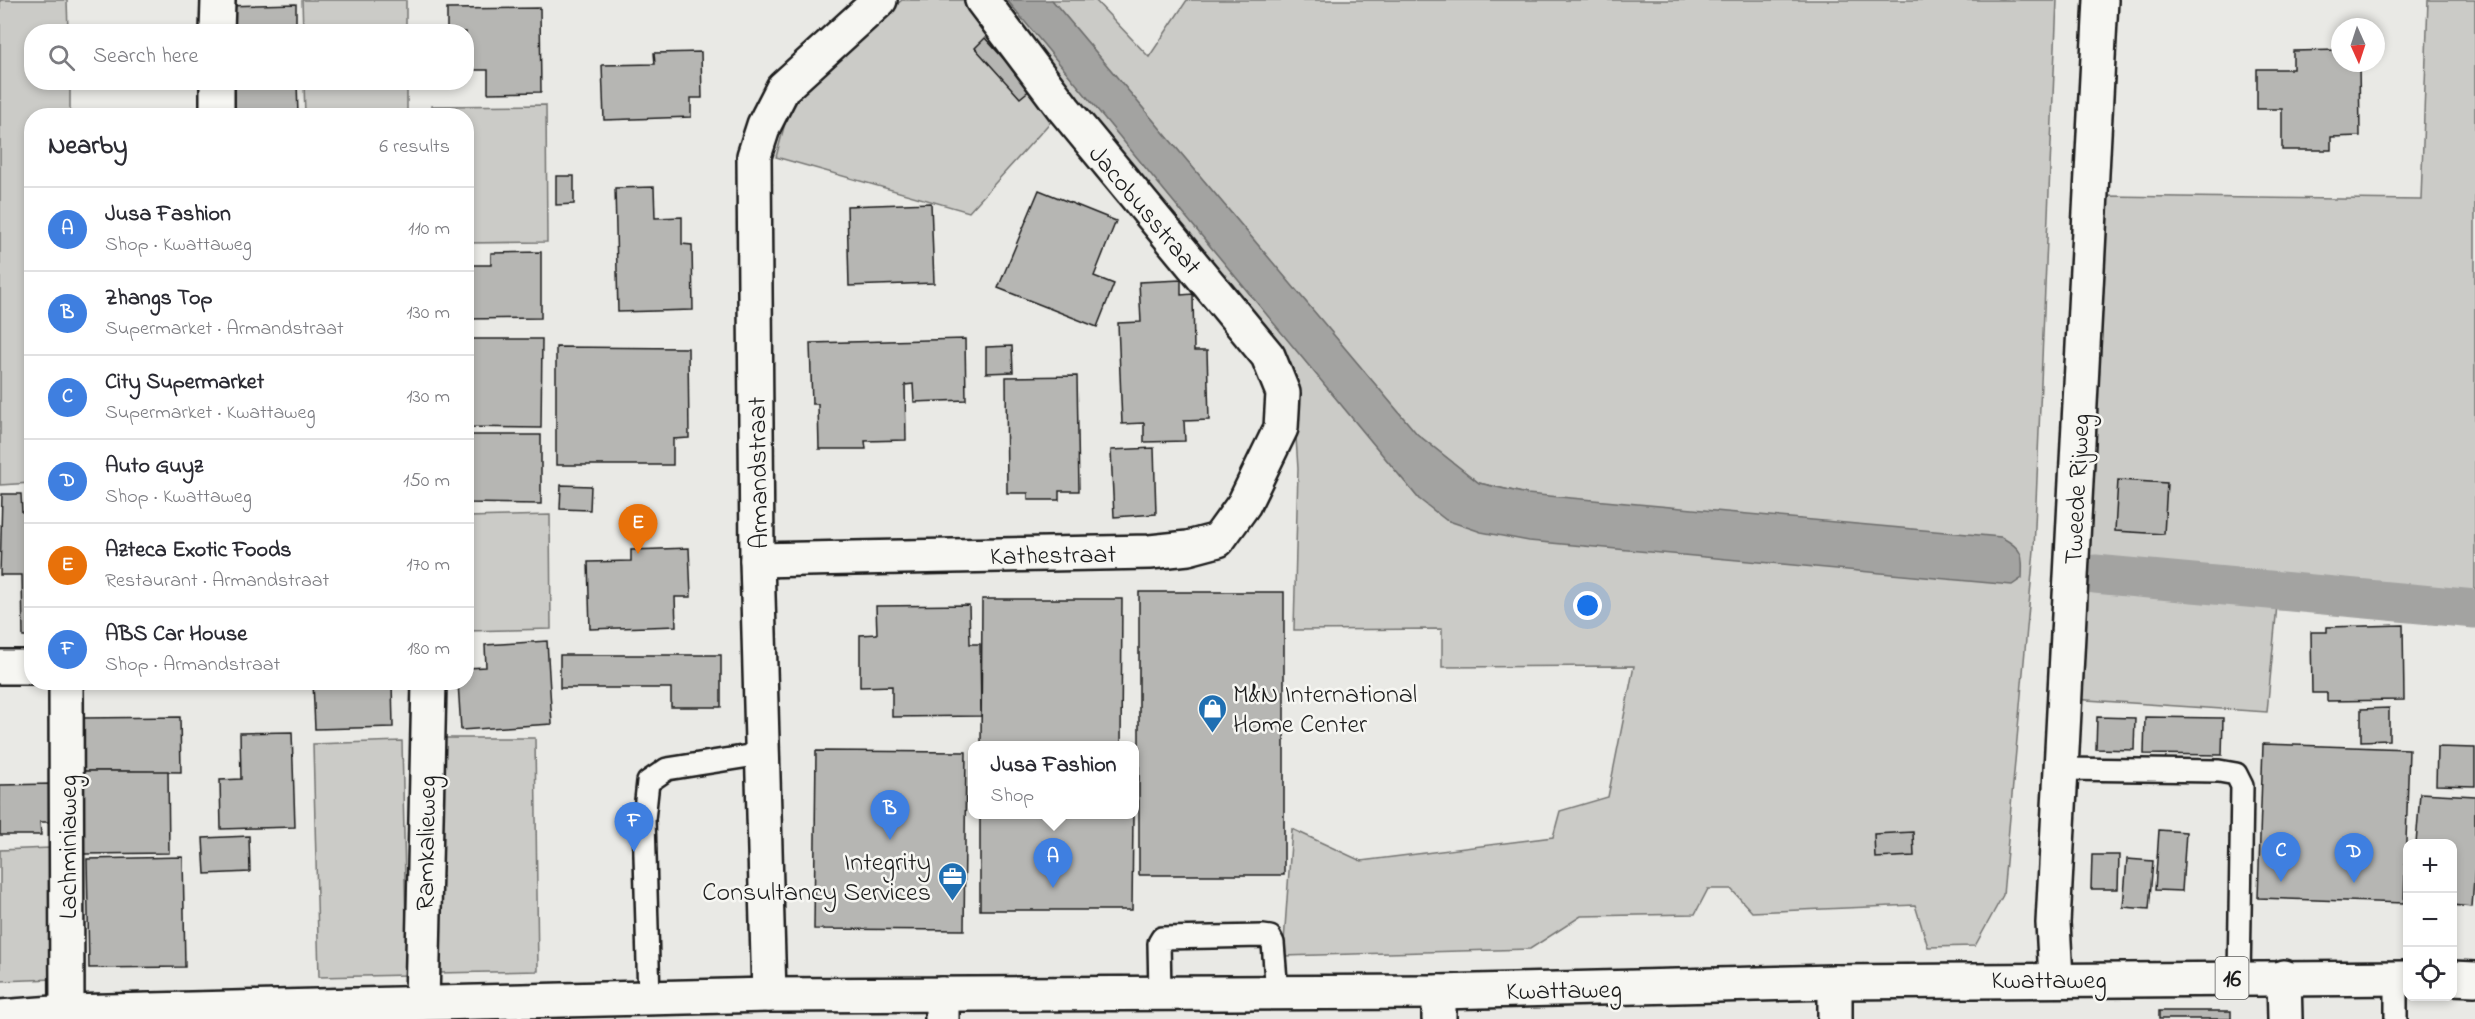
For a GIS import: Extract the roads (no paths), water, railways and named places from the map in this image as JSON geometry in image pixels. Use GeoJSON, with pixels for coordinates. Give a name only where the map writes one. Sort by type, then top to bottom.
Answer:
{"type":"FeatureCollection","features":[{"type":"Feature","properties":{"kind":"street"},"geometry":{"type":"LineString","coordinates":[[218,0],[218,24]]}},
{"type":"Feature","properties":{"kind":"street","name":"Armandstraat"},"geometry":{"type":"LineString","coordinates":[[769,995],[758,560],[754,156],[764,125],[783,88],[880,0]]}},
{"type":"Feature","properties":{"kind":"street","name":"Jacobusstraat"},"geometry":{"type":"LineString","coordinates":[[982,0],[1064,109],[1268,356],[1283,393],[1281,428]]}},
{"type":"Feature","properties":{"kind":"street","name":"Tweede Rijweg"},"geometry":{"type":"LineString","coordinates":[[2056,979],[2053,922],[2101,0]]}},
{"type":"Feature","properties":{"kind":"street"},"geometry":{"type":"LineString","coordinates":[[217,90],[217,108]]}},
{"type":"Feature","properties":{"kind":"street","name":"Kathestraat"},"geometry":{"type":"LineString","coordinates":[[758,560],[1150,552],[1188,548],[1218,540],[1244,504],[1281,428]]}},
{"type":"Feature","properties":{"kind":"street"},"geometry":{"type":"LineString","coordinates":[[0,667],[24,667]]}},
{"type":"Feature","properties":{"kind":"street","name":"Lachminiaweg"},"geometry":{"type":"LineString","coordinates":[[66,690],[67,1012]]}},
{"type":"Feature","properties":{"kind":"street","name":"Ramkalieweg"},"geometry":{"type":"LineString","coordinates":[[422,1003],[429,690]]}},
{"type":"Feature","properties":{"kind":"street"},"geometry":{"type":"LineString","coordinates":[[2284,977],[2285,1019]]}},
{"type":"Feature","properties":{"kind":"street","name":"Kwattaweg"},"geometry":{"type":"LineString","coordinates":[[0,1017],[67,1012],[422,1003],[531,1010],[649,999],[769,995],[942,1006],[1160,993],[1276,993],[1439,1006],[1835,982],[2284,977],[2402,978]]}},
{"type":"Feature","properties":{"kind":"street"},"geometry":{"type":"LineString","coordinates":[[2457,978],[2475,979]]}},
{"type":"Feature","properties":{"kind":"street"},"geometry":{"type":"LineString","coordinates":[[1835,982],[1835,1019]]}},
{"type":"Feature","properties":{"kind":"lane"},"geometry":{"type":"LineString","coordinates":[[649,999],[644,819],[648,782],[667,769],[762,754]]}},
{"type":"Feature","properties":{"kind":"lane"},"geometry":{"type":"LineString","coordinates":[[2062,769],[2219,771],[2236,774],[2242,786],[2239,978]]}},
{"type":"Feature","properties":{"kind":"lane"},"geometry":{"type":"LineString","coordinates":[[1160,993],[1159,943],[1162,938],[1263,936],[1270,937],[1273,943],[1276,993]]}},
{"type":"Feature","properties":{"kind":"lane"},"geometry":{"type":"LineString","coordinates":[[2396,1019],[2402,978]]}},
{"type":"Feature","properties":{"kind":"waterway"},"geometry":{"type":"LineString","coordinates":[[2095,574],[2475,609]]}},
{"type":"Feature","properties":{"kind":"place","name":"Azteca Exotic Foods"},"geometry":{"type":"Point","coordinates":[638,554]}},
{"type":"Feature","properties":{"kind":"place","name":"M&N International Home Center"},"geometry":{"type":"Point","coordinates":[1212,734]}},
{"type":"Feature","properties":{"kind":"place","name":"Zhangs Top"},"geometry":{"type":"Point","coordinates":[890,840]}},
{"type":"Feature","properties":{"kind":"place","name":"ABS Car House"},"geometry":{"type":"Point","coordinates":[634,852]}},
{"type":"Feature","properties":{"kind":"place","name":"City Supermarket"},"geometry":{"type":"Point","coordinates":[2281,882]}},
{"type":"Feature","properties":{"kind":"place","name":"Auto Guyz"},"geometry":{"type":"Point","coordinates":[2354,883]}},
{"type":"Feature","properties":{"kind":"place","name":"Jusa Fashion"},"geometry":{"type":"Point","coordinates":[1053,888]}},
{"type":"Feature","properties":{"kind":"place","name":"Integrity Consultancy Services"},"geometry":{"type":"Point","coordinates":[952,902]}}]}
